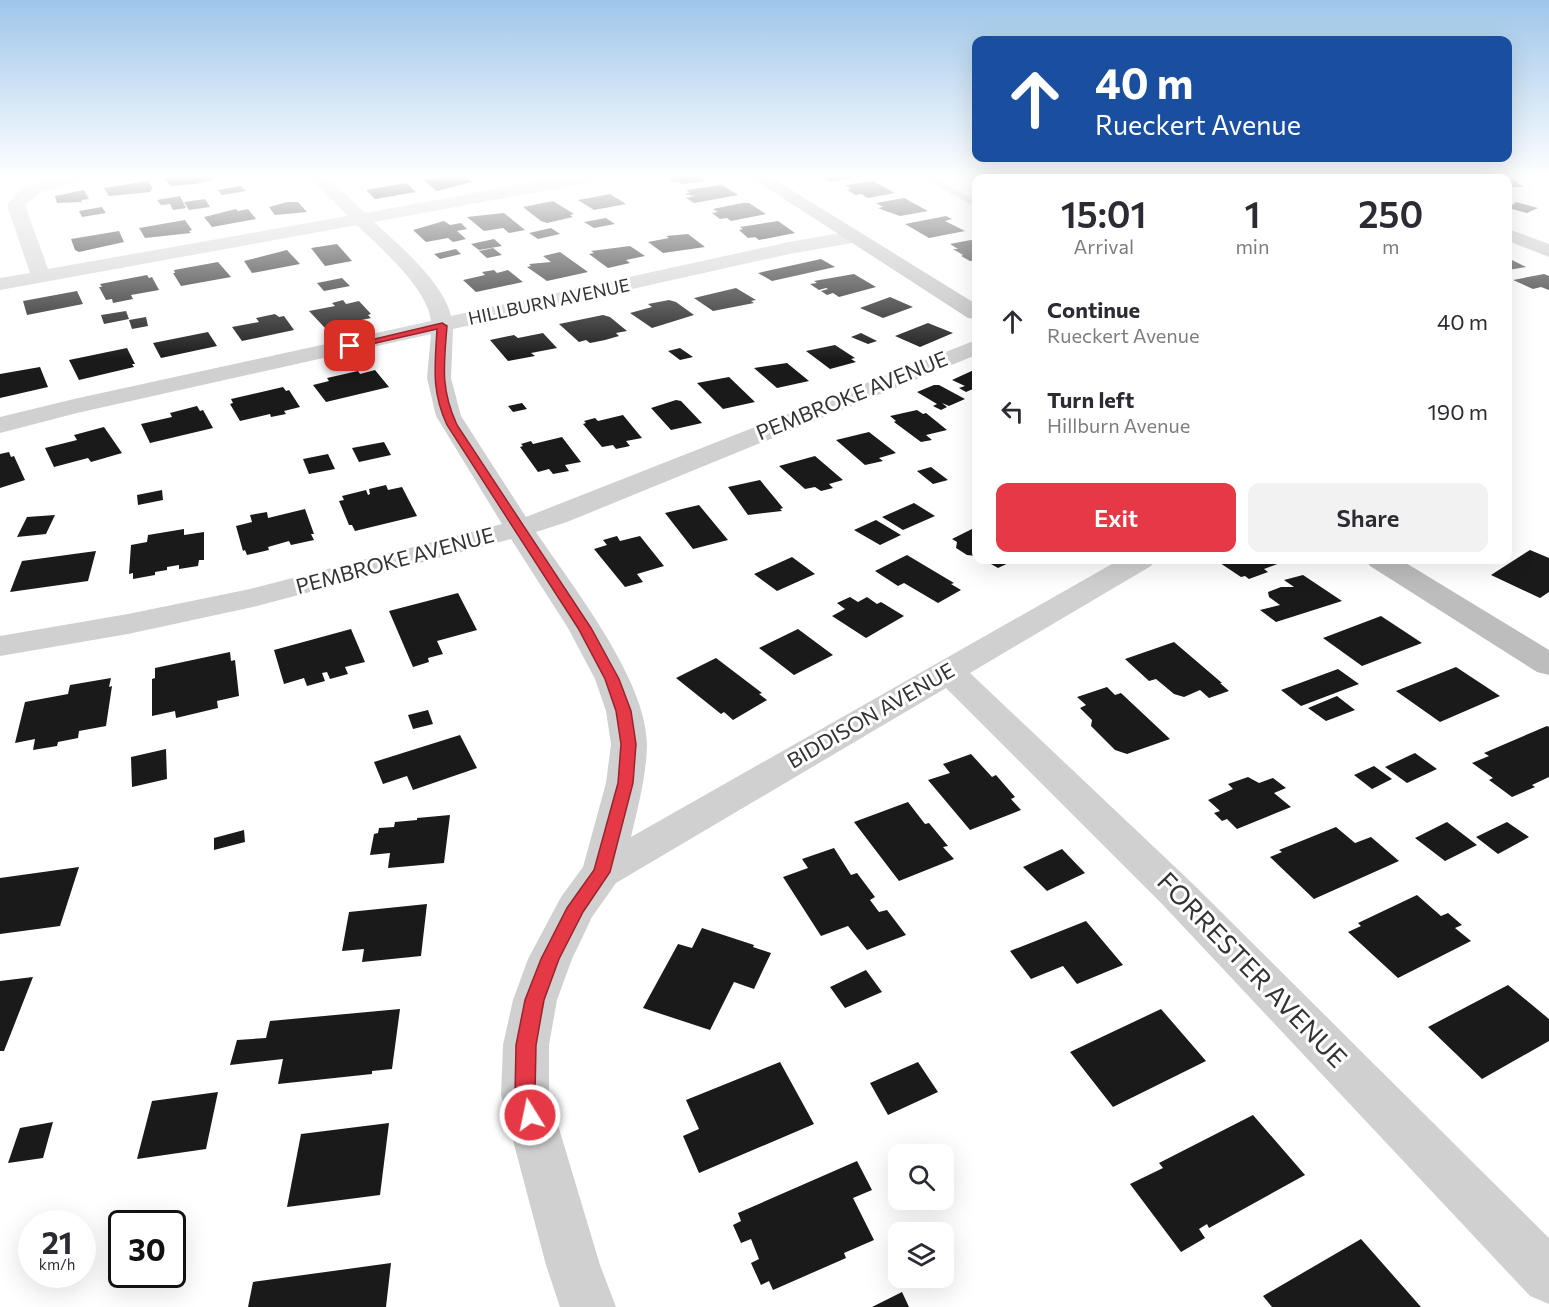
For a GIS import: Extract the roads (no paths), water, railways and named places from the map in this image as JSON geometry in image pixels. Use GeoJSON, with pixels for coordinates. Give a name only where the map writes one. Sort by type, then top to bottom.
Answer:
{"type":"FeatureCollection","features":[{"type":"Feature","properties":{"kind":"main road"},"geometry":{"type":"LineString","coordinates":[[852,237],[972,311]]}},
{"type":"Feature","properties":{"kind":"main road"},"geometry":{"type":"LineString","coordinates":[[1513,237],[1549,251]]}},
{"type":"Feature","properties":{"kind":"main road"},"geometry":{"type":"LineString","coordinates":[[1387,564],[1549,664]]}},
{"type":"Feature","properties":{"kind":"street"},"geometry":{"type":"LineString","coordinates":[[27,237],[41,277]]}},
{"type":"Feature","properties":{"kind":"street"},"geometry":{"type":"LineString","coordinates":[[0,284],[261,237]]}},
{"type":"Feature","properties":{"kind":"street"},"geometry":{"type":"LineString","coordinates":[[377,237],[425,287],[439,310],[442,326],[438,381],[442,404],[452,425],[584,628],[612,679],[623,711],[629,744],[625,783],[602,872],[576,908],[550,959],[535,1000],[526,1045],[525,1095],[573,1265],[588,1307]]}},
{"type":"Feature","properties":{"kind":"street","name":"HILLBURN AVENUE"},"geometry":{"type":"LineString","coordinates":[[0,425],[74,406],[789,248],[852,237]]}},
{"type":"Feature","properties":{"kind":"street","name":"PEMBROKE AVENUE"},"geometry":{"type":"LineString","coordinates":[[0,646],[128,624],[253,598],[518,528],[557,516],[972,348]]}},
{"type":"Feature","properties":{"kind":"street","name":"BIDDISON AVENUE"},"geometry":{"type":"LineString","coordinates":[[602,872],[1133,564]]}},
{"type":"Feature","properties":{"kind":"street","name":"FORRESTER AVENUE"},"geometry":{"type":"LineString","coordinates":[[948,671],[1018,736],[1218,933],[1549,1277]]}}]}
